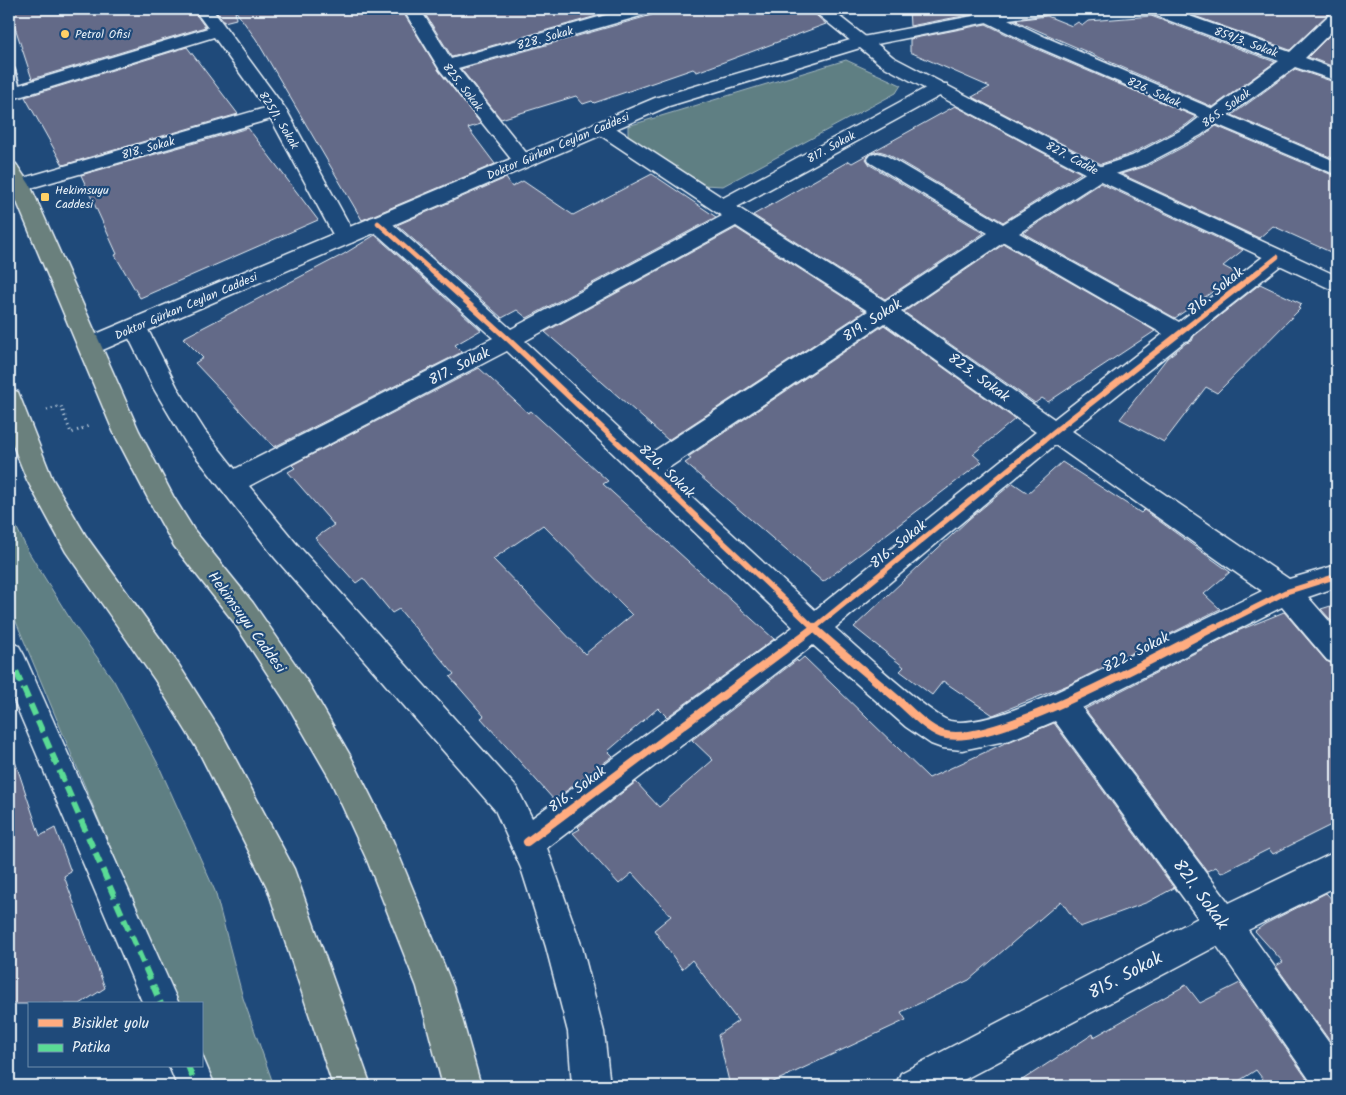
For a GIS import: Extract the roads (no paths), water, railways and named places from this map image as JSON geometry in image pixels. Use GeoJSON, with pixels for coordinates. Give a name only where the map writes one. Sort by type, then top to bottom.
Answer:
{"type":"FeatureCollection","features":[{"type":"Feature","properties":{"kind":"main road","name":"Hekimsuyu Caddesi"},"geometry":{"type":"LineString","coordinates":[[14,177],[119,415],[163,504],[184,538],[243,612],[298,694],[340,767],[381,853],[436,987],[462,1086]]}},
{"type":"Feature","properties":{"kind":"main road"},"geometry":{"type":"LineString","coordinates":[[12,410],[40,480],[76,544],[166,671],[210,742],[282,881],[352,1086]]}},
{"type":"Feature","properties":{"kind":"street","name":"825/1. Sokak"},"geometry":{"type":"LineString","coordinates":[[203,9],[277,111],[346,237]]}},
{"type":"Feature","properties":{"kind":"street","name":"825. Sokak"},"geometry":{"type":"LineString","coordinates":[[412,9],[446,66],[522,160]]}},
{"type":"Feature","properties":{"kind":"street","name":"828. Sokak"},"geometry":{"type":"LineString","coordinates":[[446,66],[645,9]]}},
{"type":"Feature","properties":{"kind":"street","name":"827. Cadde"},"geometry":{"type":"LineString","coordinates":[[819,9],[888,61],[1099,174],[1337,285]]}},
{"type":"Feature","properties":{"kind":"street","name":"Doktor Gürkan Ceylan Caddesi"},"geometry":{"type":"LineString","coordinates":[[90,346],[136,328],[522,160],[662,102],[863,42],[980,13],[1046,9]]}},
{"type":"Feature","properties":{"kind":"street","name":"859/3. Sokak"},"geometry":{"type":"LineString","coordinates":[[1155,9],[1337,76]]}},
{"type":"Feature","properties":{"kind":"street","name":"826. Sokak"},"geometry":{"type":"LineString","coordinates":[[980,13],[1213,117],[1337,169]]}},
{"type":"Feature","properties":{"kind":"street","name":"865. Sokak"},"geometry":{"type":"LineString","coordinates":[[1099,174],[1139,160],[1194,131],[1292,60],[1337,17]]}},
{"type":"Feature","properties":{"kind":"street"},"geometry":{"type":"LineString","coordinates":[[12,92],[218,30]]}},
{"type":"Feature","properties":{"kind":"street","name":"817. Sokak"},"geometry":{"type":"LineString","coordinates":[[231,483],[509,340],[940,88]]}},
{"type":"Feature","properties":{"kind":"street","name":"818. Sokak"},"geometry":{"type":"LineString","coordinates":[[14,177],[277,111]]}},
{"type":"Feature","properties":{"kind":"street","name":"823. Sokak"},"geometry":{"type":"LineString","coordinates":[[601,127],[885,312],[1054,432],[1286,592],[1337,651]]}},
{"type":"Feature","properties":{"kind":"street"},"geometry":{"type":"LineString","coordinates":[[878,159],[1003,233],[1182,334]]}},
{"type":"Feature","properties":{"kind":"street","name":"819. Sokak"},"geometry":{"type":"LineString","coordinates":[[647,469],[1003,233],[1099,174]]}},
{"type":"Feature","properties":{"kind":"street","name":"820. Sokak"},"geometry":{"type":"LineString","coordinates":[[378,223],[509,340],[814,628],[918,718],[942,734]]}},
{"type":"Feature","properties":{"kind":"street","name":"816. Sokak"},"geometry":{"type":"LineString","coordinates":[[527,842],[814,628],[1054,432],[1182,334],[1277,257]]}},
{"type":"Feature","properties":{"kind":"street"},"geometry":{"type":"LineString","coordinates":[[136,328],[166,389],[196,438],[231,483],[285,550],[506,799],[538,864],[567,957],[586,1032],[591,1086]]}},
{"type":"Feature","properties":{"kind":"street","name":"822. Sokak"},"geometry":{"type":"LineString","coordinates":[[942,734],[962,736],[1010,726],[1061,704],[1286,592],[1337,576]]}},
{"type":"Feature","properties":{"kind":"street"},"geometry":{"type":"LineString","coordinates":[[9,655],[159,1002]]}},
{"type":"Feature","properties":{"kind":"street","name":"821. Sokak"},"geometry":{"type":"LineString","coordinates":[[1061,704],[1223,924],[1337,1086]]}},
{"type":"Feature","properties":{"kind":"street","name":"815. Sokak"},"geometry":{"type":"LineString","coordinates":[[914,1086],[1223,924],[1337,868]]}},
{"type":"Feature","properties":{"kind":"street"},"geometry":{"type":"LineString","coordinates":[[189,1068],[196,1086]]}},
{"type":"Feature","properties":{"kind":"lane"},"geometry":{"type":"LineString","coordinates":[[9,69],[12,92]]}},
{"type":"Feature","properties":{"kind":"place","name":"Petrol Ofisi"},"geometry":{"type":"Point","coordinates":[65,34]}},
{"type":"Feature","properties":{"kind":"place","name":"Hekimsuyu Caddesi"},"geometry":{"type":"Point","coordinates":[45,197]}}]}
